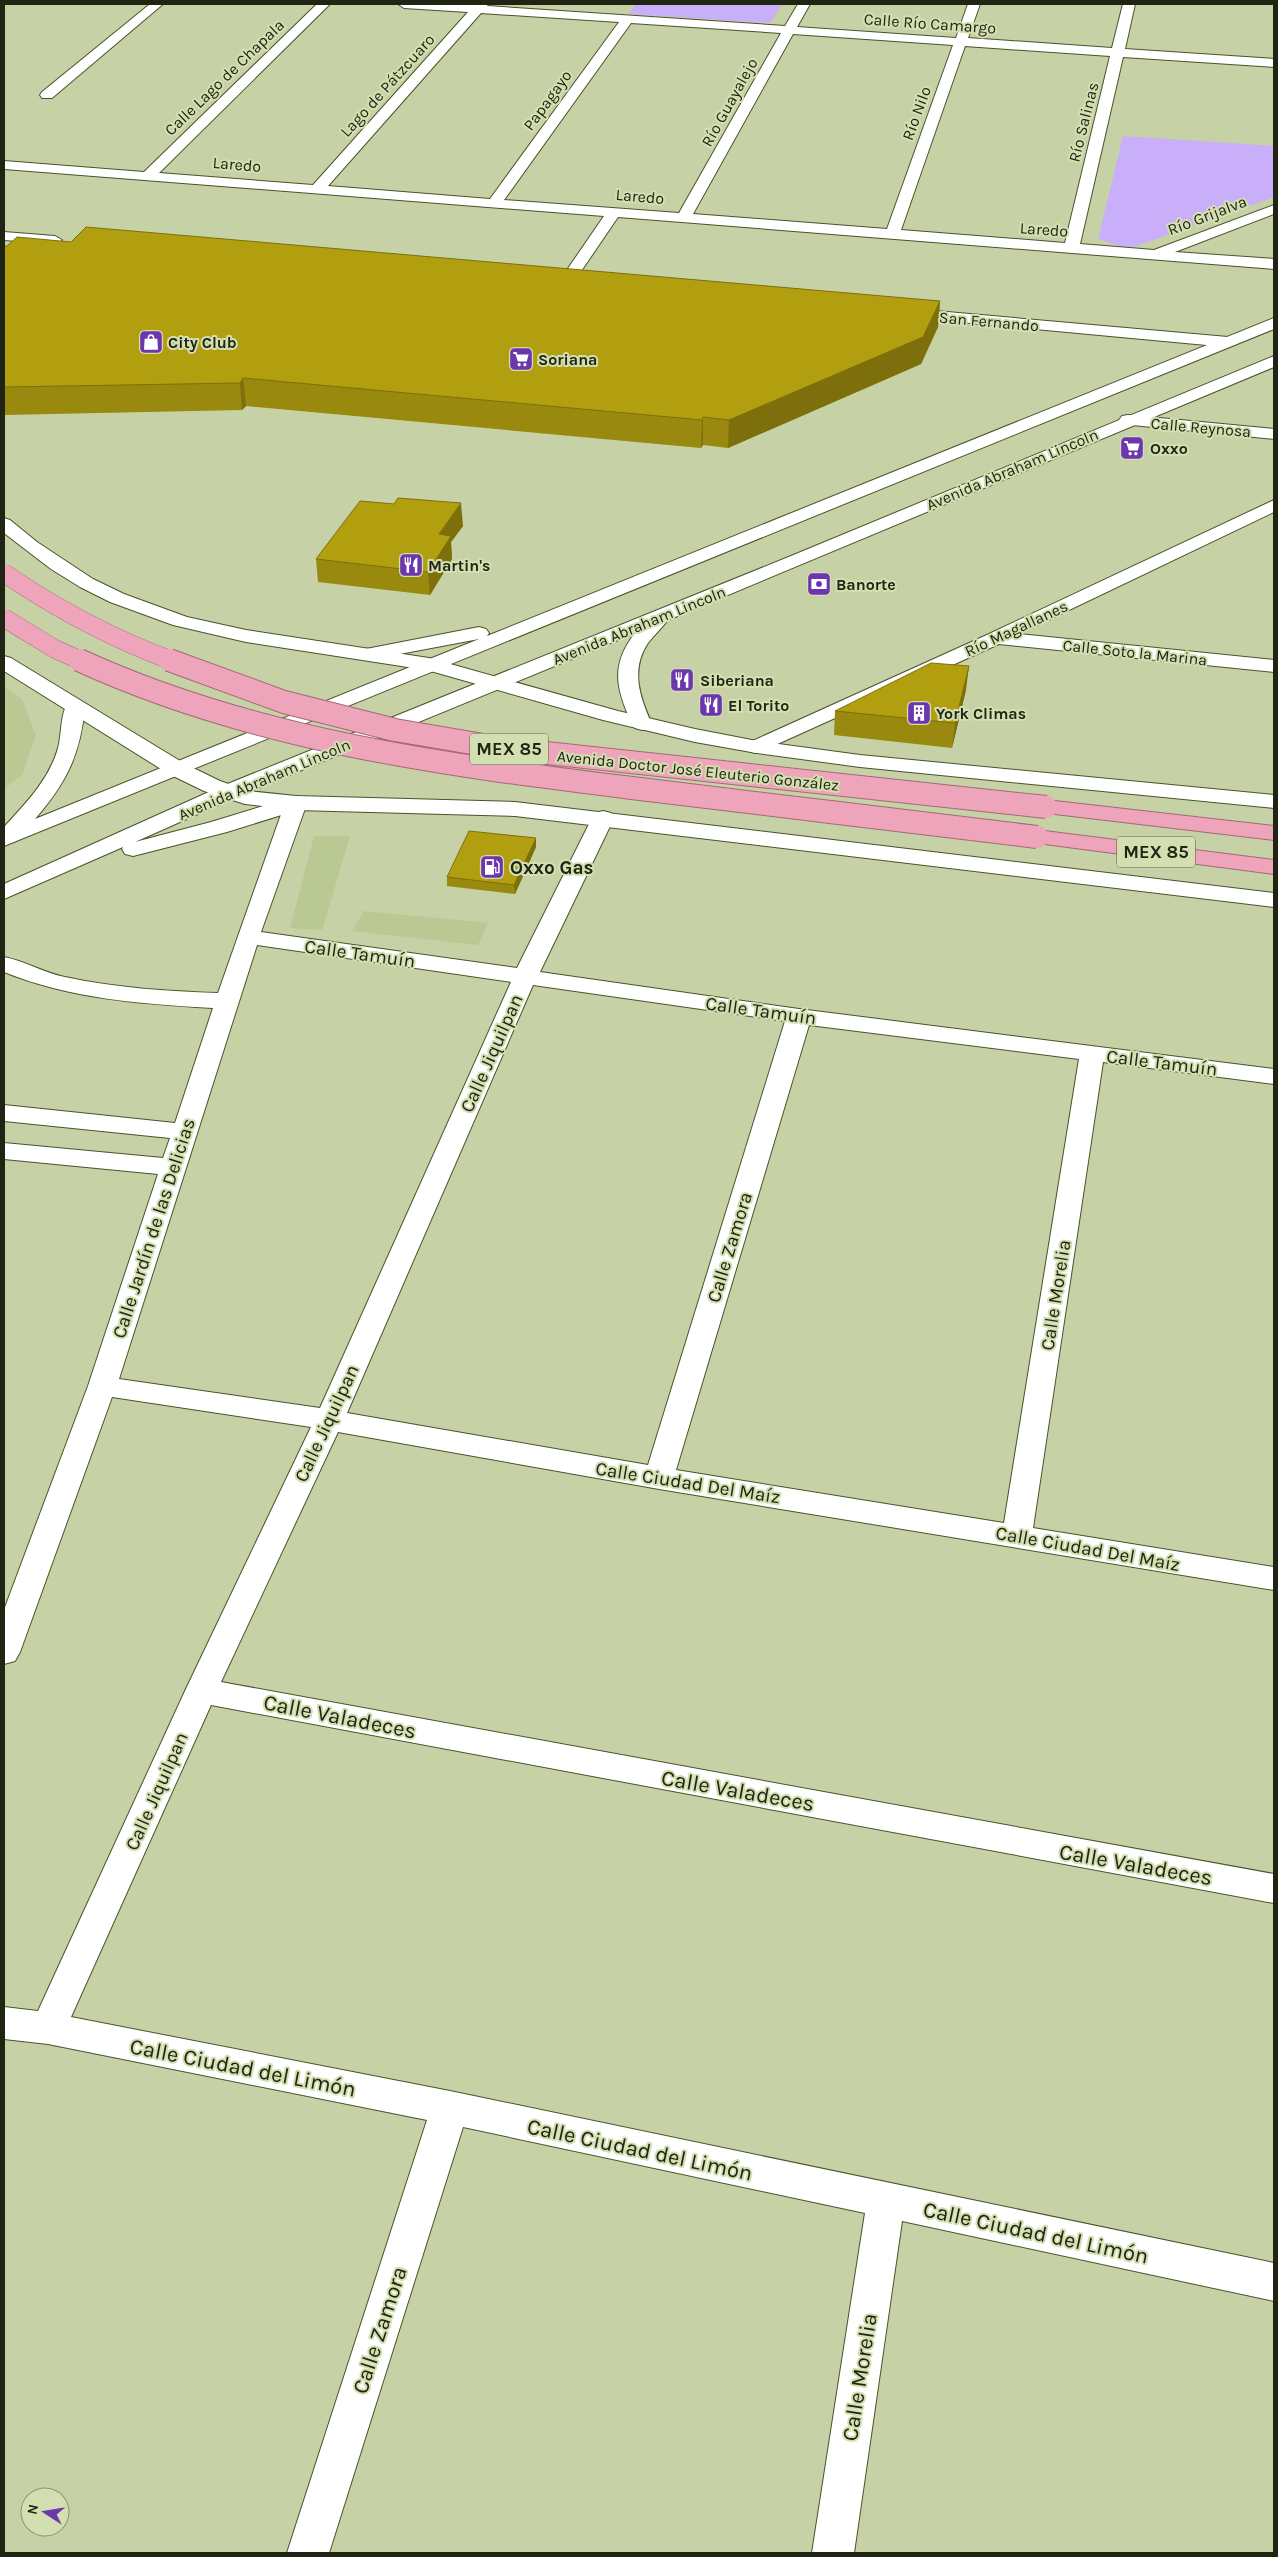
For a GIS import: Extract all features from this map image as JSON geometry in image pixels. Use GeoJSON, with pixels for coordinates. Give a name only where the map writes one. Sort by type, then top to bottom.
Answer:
{"type":"FeatureCollection","features":[{"type":"Feature","properties":{"kind":"highway","name":"Avenida Doctor José Eleuterio González"},"geometry":{"type":"LineString","coordinates":[[4,573],[40,598],[76,618],[158,656],[284,702],[395,730],[501,748],[1274,833]]}},
{"type":"Feature","properties":{"kind":"highway","name":"Avenida Doctor José Eleuterio González"},"geometry":{"type":"LineString","coordinates":[[4,618],[55,649],[122,680],[174,700],[254,723],[380,752],[498,772],[1274,867]]}},
{"type":"Feature","properties":{"kind":"street"},"geometry":{"type":"LineString","coordinates":[[47,95],[157,4]]}},
{"type":"Feature","properties":{"kind":"street","name":"Calle Lago de Chapala"},"geometry":{"type":"LineString","coordinates":[[149,175],[324,4]]}},
{"type":"Feature","properties":{"kind":"street","name":"Calle Río Camargo"},"geometry":{"type":"LineString","coordinates":[[404,4],[480,6],[628,19],[1274,63]]}},
{"type":"Feature","properties":{"kind":"street","name":"Río Guayalejo"},"geometry":{"type":"LineString","coordinates":[[684,218],[804,4]]}},
{"type":"Feature","properties":{"kind":"street","name":"Río Nilo"},"geometry":{"type":"LineString","coordinates":[[892,235],[974,4]]}},
{"type":"Feature","properties":{"kind":"street","name":"Río Salinas"},"geometry":{"type":"LineString","coordinates":[[1071,248],[1129,4]]}},
{"type":"Feature","properties":{"kind":"street","name":"Lago de Pátzcuaro"},"geometry":{"type":"LineString","coordinates":[[318,188],[480,6]]}},
{"type":"Feature","properties":{"kind":"street","name":"Papagayo"},"geometry":{"type":"LineString","coordinates":[[495,202],[628,19]]}},
{"type":"Feature","properties":{"kind":"street","name":"Laredo"},"geometry":{"type":"LineString","coordinates":[[4,165],[1274,264]]}},
{"type":"Feature","properties":{"kind":"street","name":"Río Grijalva"},"geometry":{"type":"LineString","coordinates":[[1152,255],[1274,209]]}},
{"type":"Feature","properties":{"kind":"street"},"geometry":{"type":"LineString","coordinates":[[566,283],[614,212]]}},
{"type":"Feature","properties":{"kind":"street"},"geometry":{"type":"LineString","coordinates":[[4,236],[73,242]]}},
{"type":"Feature","properties":{"kind":"street"},"geometry":{"type":"LineString","coordinates":[[546,282],[585,285]]}},
{"type":"Feature","properties":{"kind":"street","name":"San Fernando"},"geometry":{"type":"LineString","coordinates":[[888,312],[1228,342]]}},
{"type":"Feature","properties":{"kind":"street"},"geometry":{"type":"LineString","coordinates":[[5,839],[1274,323]]}},
{"type":"Feature","properties":{"kind":"street","name":"Avenida Abraham Lincoln"},"geometry":{"type":"LineString","coordinates":[[4,892],[228,792],[798,560],[1128,420],[1274,361]]}},
{"type":"Feature","properties":{"kind":"street","name":"Calle Reynosa"},"geometry":{"type":"LineString","coordinates":[[1128,420],[1274,434]]}},
{"type":"Feature","properties":{"kind":"street","name":"Río Magallanes"},"geometry":{"type":"LineString","coordinates":[[755,747],[996,638],[1274,505]]}},
{"type":"Feature","properties":{"kind":"street"},"geometry":{"type":"LineString","coordinates":[[4,524],[52,562],[79,578],[129,604],[163,617],[245,636],[372,653],[432,665],[642,724],[755,747],[922,767],[1274,802]]}},
{"type":"Feature","properties":{"kind":"street"},"geometry":{"type":"LineString","coordinates":[[767,530],[763,538],[763,545],[798,560]]}},
{"type":"Feature","properties":{"kind":"street"},"geometry":{"type":"LineString","coordinates":[[702,556],[742,561],[748,566],[751,579]]}},
{"type":"Feature","properties":{"kind":"street"},"geometry":{"type":"LineString","coordinates":[[642,724],[631,703],[627,682],[629,664],[634,647],[643,634],[666,613]]}},
{"type":"Feature","properties":{"kind":"street"},"geometry":{"type":"LineString","coordinates":[[372,653],[542,621]]}},
{"type":"Feature","properties":{"kind":"street","name":"Calle Soto la Marina"},"geometry":{"type":"LineString","coordinates":[[996,638],[1274,666]]}},
{"type":"Feature","properties":{"kind":"street"},"geometry":{"type":"LineString","coordinates":[[4,662],[177,769],[228,792],[254,798],[296,803],[515,808],[1274,900]]}},
{"type":"Feature","properties":{"kind":"street"},"geometry":{"type":"LineString","coordinates":[[5,839],[53,786],[70,748],[75,707]]}},
{"type":"Feature","properties":{"kind":"street"},"geometry":{"type":"LineString","coordinates":[[56,869],[219,827],[296,803]]}},
{"type":"Feature","properties":{"kind":"street","name":"Calle Jardín de las Delicias"},"geometry":{"type":"LineString","coordinates":[[4,1652],[102,1386],[174,1167],[183,1132],[248,938],[296,803]]}},
{"type":"Feature","properties":{"kind":"street","name":"Calle Jiquilpan"},"geometry":{"type":"LineString","coordinates":[[48,2028],[201,1691],[328,1420],[525,977],[603,818]]}},
{"type":"Feature","properties":{"kind":"street","name":"Calle Tamuín"},"geometry":{"type":"LineString","coordinates":[[248,938],[799,1016],[1274,1076]]}},
{"type":"Feature","properties":{"kind":"street"},"geometry":{"type":"LineString","coordinates":[[4,964],[54,982],[116,993],[227,1001]]}},
{"type":"Feature","properties":{"kind":"street","name":"Calle Zamora"},"geometry":{"type":"LineString","coordinates":[[659,1478],[799,1016]]}},
{"type":"Feature","properties":{"kind":"street","name":"Calle Morelia"},"geometry":{"type":"LineString","coordinates":[[1017,1536],[1092,1054]]}},
{"type":"Feature","properties":{"kind":"street"},"geometry":{"type":"LineString","coordinates":[[7,1119],[183,1132]]}},
{"type":"Feature","properties":{"kind":"street"},"geometry":{"type":"LineString","coordinates":[[4,1151],[174,1167]]}},
{"type":"Feature","properties":{"kind":"street","name":"Calle Ciudad Del Maíz"},"geometry":{"type":"LineString","coordinates":[[102,1386],[328,1420],[659,1478],[1274,1580]]}},
{"type":"Feature","properties":{"kind":"street","name":"Calle Valadeces"},"geometry":{"type":"LineString","coordinates":[[201,1691],[1274,1889]]}},
{"type":"Feature","properties":{"kind":"street","name":"Calle Ciudad del Limón"},"geometry":{"type":"LineString","coordinates":[[4,2023],[48,2028],[450,2108],[1274,2282]]}},
{"type":"Feature","properties":{"kind":"street","name":"Calle Zamora"},"geometry":{"type":"LineString","coordinates":[[308,2553],[450,2108]]}},
{"type":"Feature","properties":{"kind":"street","name":"Calle Morelia"},"geometry":{"type":"LineString","coordinates":[[833,2553],[886,2201]]}},
{"type":"Feature","properties":{"kind":"shaded area"},"geometry":{"type":"Polygon","coordinates":[[[636,4],[782,4],[771,22],[767,23],[628,14],[636,4]]]}},
{"type":"Feature","properties":{"kind":"shaded area"},"geometry":{"type":"Polygon","coordinates":[[[1123,136],[1274,146],[1274,197],[1128,249],[1098,239],[1123,136]]]}},
{"type":"Feature","properties":{"kind":"shaded area"},"geometry":{"type":"Polygon","coordinates":[[[4,687],[22,699],[36,735],[22,775],[4,789],[4,687]]]}},
{"type":"Feature","properties":{"kind":"shaded area"},"geometry":{"type":"Polygon","coordinates":[[[314,836],[350,836],[322,930],[290,928],[314,836]]]}},
{"type":"Feature","properties":{"kind":"shaded area"},"geometry":{"type":"Polygon","coordinates":[[[364,911],[488,923],[478,945],[352,931],[364,911]]]}},
{"type":"Feature","properties":{"kind":"building"},"geometry":{"type":"Polygon","coordinates":[[[86,227],[940,301],[923,337],[729,420],[703,417],[702,420],[243,378],[240,383],[4,387],[4,246],[7,246],[17,237],[71,242],[86,227]]]}},
{"type":"Feature","properties":{"kind":"building"},"geometry":{"type":"Polygon","coordinates":[[[398,498],[461,503],[439,534],[451,536],[428,572],[316,559],[360,501],[394,504],[398,498]]]}},
{"type":"Feature","properties":{"kind":"building"},"geometry":{"type":"Polygon","coordinates":[[[931,663],[969,666],[955,723],[835,711],[931,663]]]}},
{"type":"Feature","properties":{"kind":"building","name":"Oxxo Gas"},"geometry":{"type":"Polygon","coordinates":[[[469,831],[536,838],[514,885],[447,877],[469,831]]]}},
{"type":"Feature","properties":{"kind":"place","name":"City Club"},"geometry":{"type":"Point","coordinates":[151,342]}},
{"type":"Feature","properties":{"kind":"place","name":"Soriana"},"geometry":{"type":"Point","coordinates":[521,359]}},
{"type":"Feature","properties":{"kind":"place","name":"Oxxo"},"geometry":{"type":"Point","coordinates":[1132,448]}},
{"type":"Feature","properties":{"kind":"place","name":"Martin's"},"geometry":{"type":"Point","coordinates":[411,565]}},
{"type":"Feature","properties":{"kind":"place","name":"Banorte"},"geometry":{"type":"Point","coordinates":[819,584]}},
{"type":"Feature","properties":{"kind":"place","name":"Siberiana"},"geometry":{"type":"Point","coordinates":[682,680]}},
{"type":"Feature","properties":{"kind":"place","name":"El Torito"},"geometry":{"type":"Point","coordinates":[711,705]}},
{"type":"Feature","properties":{"kind":"place","name":"York Climas"},"geometry":{"type":"Point","coordinates":[919,713]}},
{"type":"Feature","properties":{"kind":"place","name":"Oxxo Gas"},"geometry":{"type":"Point","coordinates":[492,867]}}]}
